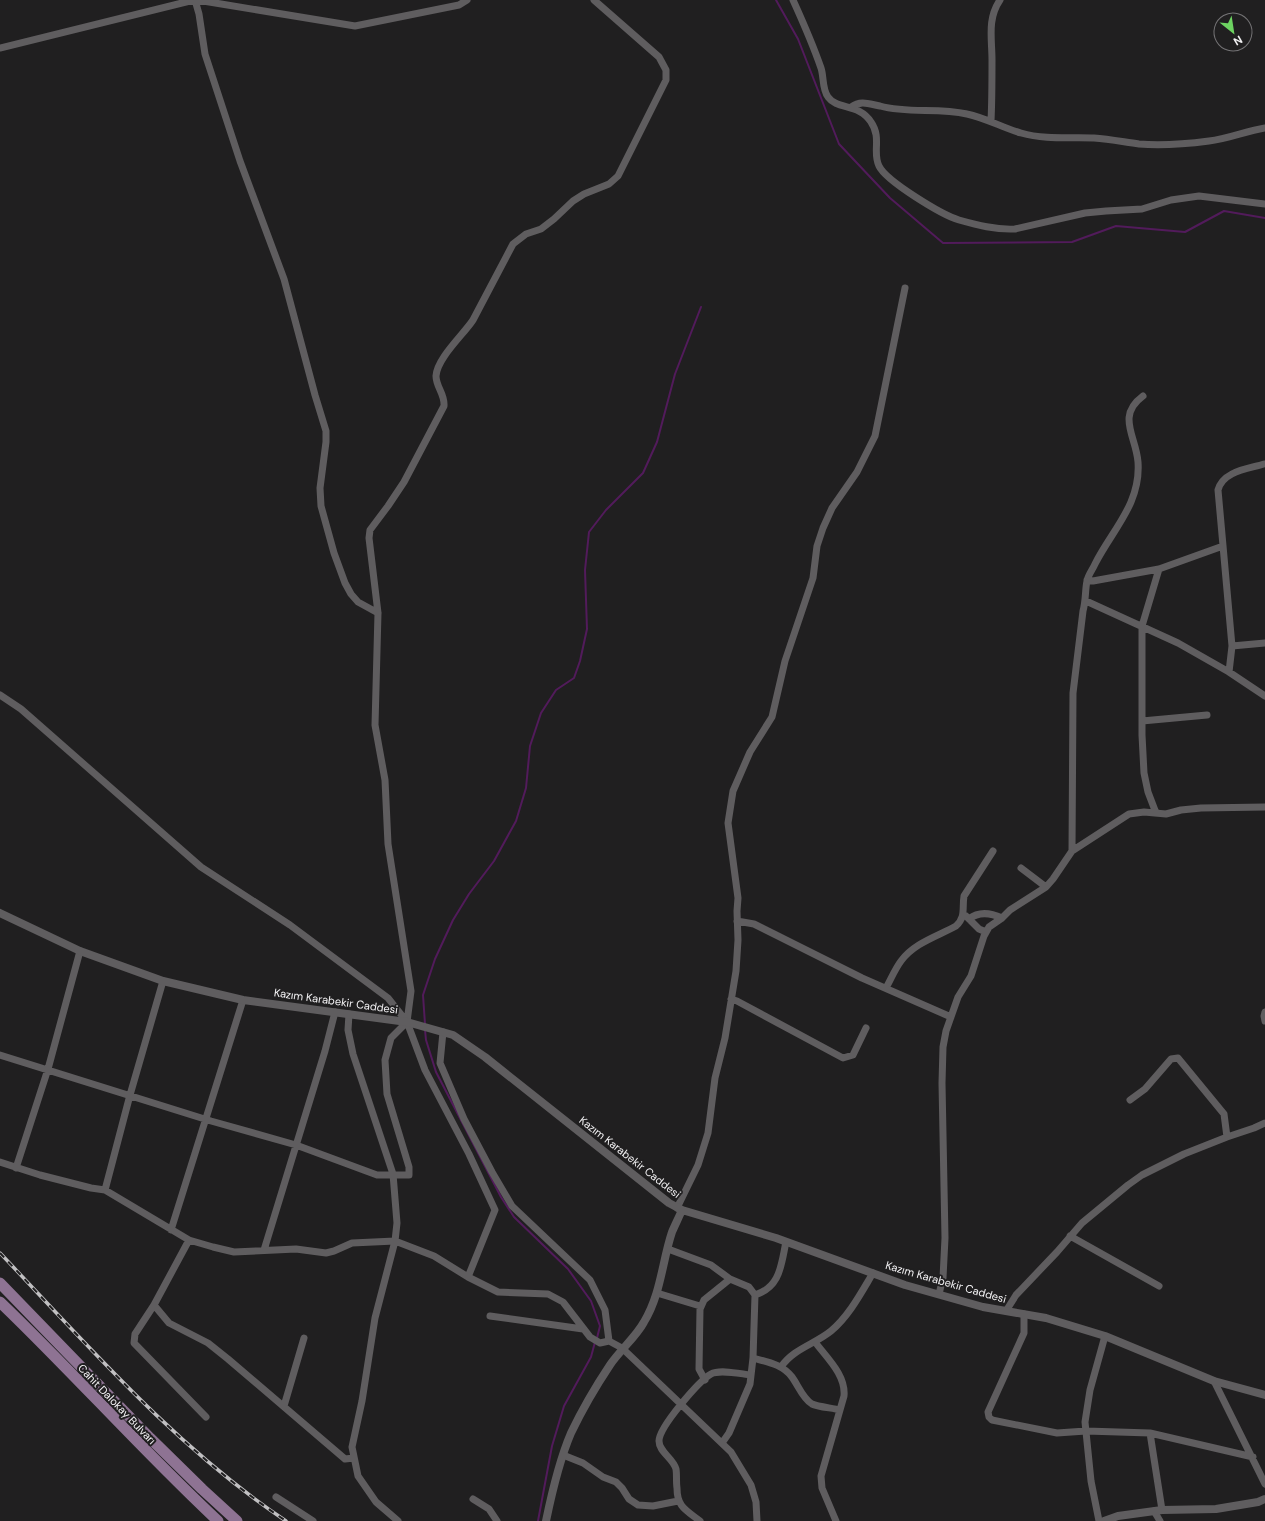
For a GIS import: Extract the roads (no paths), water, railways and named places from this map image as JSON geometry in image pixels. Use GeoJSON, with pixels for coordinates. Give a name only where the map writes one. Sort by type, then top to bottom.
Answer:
{"type":"FeatureCollection","features":[{"type":"Feature","properties":{"kind":"main road","name":"Cahit Dalokay Bulvarı"},"geometry":{"type":"LineString","coordinates":[[0,1283],[155,1443],[237,1521]]}},
{"type":"Feature","properties":{"kind":"main road","name":"Cahit Dalokay Bulvarı"},"geometry":{"type":"LineString","coordinates":[[0,1302],[59,1360],[186,1492],[218,1521]]}},
{"type":"Feature","properties":{"kind":"street"},"geometry":{"type":"LineString","coordinates":[[0,48],[196,1],[355,26],[459,5],[467,0]]}},
{"type":"Feature","properties":{"kind":"street"},"geometry":{"type":"LineString","coordinates":[[0,1055],[296,1146],[377,1175],[409,1175],[409,1167],[387,1094],[385,1060],[391,1038],[407,1022],[411,991],[388,844],[385,780],[375,725],[378,613],[370,530],[404,482],[444,406],[444,395],[437,384],[436,378],[440,366],[456,340],[469,327],[513,244],[526,234],[541,229],[573,201],[584,194],[609,184],[618,176],[666,80],[666,70],[659,57],[594,0]]}},
{"type":"Feature","properties":{"kind":"street"},"geometry":{"type":"LineString","coordinates":[[793,0],[821,68],[827,96],[833,101],[864,113],[874,126],[877,138],[876,159],[879,168],[886,175],[920,199],[957,219],[991,228],[1015,229],[1085,213],[1113,210],[1142,210],[1171,200],[1189,197],[1249,201],[1265,204]]}},
{"type":"Feature","properties":{"kind":"street"},"geometry":{"type":"LineString","coordinates":[[991,121],[992,58],[990,31],[996,6],[1000,0]]}},
{"type":"Feature","properties":{"kind":"street"},"geometry":{"type":"LineString","coordinates":[[196,1],[205,54],[240,161],[284,279],[326,431],[320,488],[321,506],[334,553],[351,594],[358,602],[378,613]]}},
{"type":"Feature","properties":{"kind":"street"},"geometry":{"type":"LineString","coordinates":[[851,107],[858,103],[865,102],[886,108],[908,111],[954,112],[975,116],[1021,133],[1042,137],[1094,138],[1154,144],[1210,141],[1265,128]]}},
{"type":"Feature","properties":{"kind":"street"},"geometry":{"type":"LineString","coordinates":[[546,1521],[552,1492],[571,1433],[606,1371],[622,1348],[644,1323],[657,1293],[679,1209],[693,1176],[708,1133],[715,1078],[725,1038],[736,971],[738,948],[738,886],[728,823],[733,791],[750,752],[772,717],[792,639],[813,578],[817,546],[822,528],[832,508],[857,472],[875,436],[905,288]]}},
{"type":"Feature","properties":{"kind":"street"},"geometry":{"type":"LineString","coordinates":[[1072,851],[1073,693],[1083,611],[1086,601],[1087,580],[1101,552],[1125,517],[1134,495],[1137,481],[1138,462],[1129,424],[1129,415],[1133,406],[1143,396]]}},
{"type":"Feature","properties":{"kind":"street"},"geometry":{"type":"LineString","coordinates":[[1229,672],[1232,646],[1217,494],[1219,486],[1229,475],[1264,464]]}},
{"type":"Feature","properties":{"kind":"street"},"geometry":{"type":"LineString","coordinates":[[1087,580],[1100,580],[1159,569],[1223,546]]}},
{"type":"Feature","properties":{"kind":"street"},"geometry":{"type":"LineString","coordinates":[[1156,813],[1151,802],[1146,783],[1142,721],[1142,626],[1159,569]]}},
{"type":"Feature","properties":{"kind":"street"},"geometry":{"type":"LineString","coordinates":[[1086,601],[1178,643],[1229,672],[1265,696]]}},
{"type":"Feature","properties":{"kind":"street"},"geometry":{"type":"LineString","coordinates":[[1232,646],[1265,643]]}},
{"type":"Feature","properties":{"kind":"street"},"geometry":{"type":"LineString","coordinates":[[0,695],[21,709],[201,867],[290,925],[388,998],[407,1022],[425,1070],[469,1154],[495,1210],[468,1277]]}},
{"type":"Feature","properties":{"kind":"street"},"geometry":{"type":"LineString","coordinates":[[1142,721],[1207,715]]}},
{"type":"Feature","properties":{"kind":"street"},"geometry":{"type":"LineString","coordinates":[[939,1294],[943,1278],[945,1238],[942,1083],[943,1054],[946,1031],[958,997],[971,976],[989,927],[1010,910],[1046,887],[1053,880],[1072,851],[1129,814],[1144,812],[1166,814],[1182,810],[1201,808],[1265,807]]}},
{"type":"Feature","properties":{"kind":"street"},"geometry":{"type":"LineString","coordinates":[[986,932],[979,929],[966,917],[964,896],[993,851]]}},
{"type":"Feature","properties":{"kind":"street"},"geometry":{"type":"LineString","coordinates":[[1021,868],[1046,887]]}},
{"type":"Feature","properties":{"kind":"street","name":"Kazım Karabekir Caddesi"},"geometry":{"type":"LineString","coordinates":[[0,913],[80,951],[163,981],[243,1000],[407,1022],[453,1035],[485,1057],[669,1203],[679,1209],[786,1242],[905,1285],[983,1306],[1046,1318],[1105,1336],[1214,1381],[1265,1395]]}},
{"type":"Feature","properties":{"kind":"street"},"geometry":{"type":"LineString","coordinates":[[886,988],[900,961],[922,943],[956,926],[966,917],[984,913],[996,915],[1002,918]]}},
{"type":"Feature","properties":{"kind":"street"},"geometry":{"type":"LineString","coordinates":[[737,921],[754,924],[886,988],[951,1017]]}},
{"type":"Feature","properties":{"kind":"street"},"geometry":{"type":"LineString","coordinates":[[16,1168],[48,1069],[80,951]]}},
{"type":"Feature","properties":{"kind":"street"},"geometry":{"type":"LineString","coordinates":[[105,1190],[130,1095],[163,981]]}},
{"type":"Feature","properties":{"kind":"street"},"geometry":{"type":"LineString","coordinates":[[731,999],[843,1058],[853,1055],[866,1028]]}},
{"type":"Feature","properties":{"kind":"street"},"geometry":{"type":"LineString","coordinates":[[171,1230],[243,1000]]}},
{"type":"Feature","properties":{"kind":"street"},"geometry":{"type":"LineString","coordinates":[[264,1250],[325,1051],[335,1012]]}},
{"type":"Feature","properties":{"kind":"street"},"geometry":{"type":"LineString","coordinates":[[1265,1012],[1265,1021]]}},
{"type":"Feature","properties":{"kind":"street"},"geometry":{"type":"LineString","coordinates":[[349,1014],[348,1030],[354,1054],[393,1174],[397,1223],[395,1241],[375,1318],[362,1401],[352,1447],[358,1476],[376,1502],[398,1521]]}},
{"type":"Feature","properties":{"kind":"street"},"geometry":{"type":"LineString","coordinates":[[443,1032],[440,1063],[464,1119],[492,1172],[512,1206],[590,1280],[605,1310],[609,1341]]}},
{"type":"Feature","properties":{"kind":"street"},"geometry":{"type":"LineString","coordinates":[[1130,1100],[1145,1089],[1171,1059],[1178,1058],[1224,1114],[1227,1137]]}},
{"type":"Feature","properties":{"kind":"street"},"geometry":{"type":"LineString","coordinates":[[1006,1311],[1016,1295],[1082,1223],[1128,1185],[1142,1175],[1184,1154],[1265,1123]]}},
{"type":"Feature","properties":{"kind":"street"},"geometry":{"type":"LineString","coordinates":[[0,1162],[16,1168],[91,1188],[105,1190],[189,1240],[213,1248],[234,1252],[296,1249],[326,1253],[352,1243],[395,1241],[434,1256],[468,1277],[498,1292],[548,1294],[562,1302],[590,1337],[600,1343],[609,1341],[622,1348],[731,1452],[751,1485],[756,1502],[757,1521]]}},
{"type":"Feature","properties":{"kind":"street"},"geometry":{"type":"LineString","coordinates":[[1070,1236],[1159,1286]]}},
{"type":"Feature","properties":{"kind":"street"},"geometry":{"type":"LineString","coordinates":[[189,1240],[154,1306],[135,1334],[134,1344],[206,1417]]}},
{"type":"Feature","properties":{"kind":"street"},"geometry":{"type":"LineString","coordinates":[[755,1295],[766,1291],[775,1281],[779,1272],[786,1242]]}},
{"type":"Feature","properties":{"kind":"street"},"geometry":{"type":"LineString","coordinates":[[668,1249],[711,1265],[730,1279],[749,1286],[755,1295],[753,1358],[750,1384],[729,1433],[722,1443]]}},
{"type":"Feature","properties":{"kind":"street"},"geometry":{"type":"LineString","coordinates":[[781,1367],[786,1359],[832,1330],[852,1307],[873,1273]]}},
{"type":"Feature","properties":{"kind":"street"},"geometry":{"type":"LineString","coordinates":[[705,1380],[700,1369],[700,1306],[704,1300],[730,1279]]}},
{"type":"Feature","properties":{"kind":"street"},"geometry":{"type":"LineString","coordinates":[[657,1293],[700,1306]]}},
{"type":"Feature","properties":{"kind":"street"},"geometry":{"type":"LineString","coordinates":[[154,1306],[169,1323],[208,1343],[345,1459],[354,1458]]}},
{"type":"Feature","properties":{"kind":"street"},"geometry":{"type":"LineString","coordinates":[[1024,1314],[1024,1333],[988,1412],[989,1417],[994,1421],[1057,1433],[1086,1430],[1150,1432],[1253,1457]]}},
{"type":"Feature","properties":{"kind":"street"},"geometry":{"type":"LineString","coordinates":[[490,1316],[583,1329]]}},
{"type":"Feature","properties":{"kind":"street"},"geometry":{"type":"LineString","coordinates":[[1099,1521],[1091,1481],[1085,1422],[1090,1390],[1105,1336]]}},
{"type":"Feature","properties":{"kind":"street"},"geometry":{"type":"LineString","coordinates":[[284,1406],[304,1338]]}},
{"type":"Feature","properties":{"kind":"street"},"geometry":{"type":"LineString","coordinates":[[815,1342],[843,1381],[844,1396],[821,1476],[822,1488],[836,1521]]}},
{"type":"Feature","properties":{"kind":"street"},"geometry":{"type":"LineString","coordinates":[[753,1358],[781,1367],[792,1377],[804,1395],[813,1404],[840,1410]]}},
{"type":"Feature","properties":{"kind":"street"},"geometry":{"type":"LineString","coordinates":[[700,1521],[681,1506],[678,1501],[676,1469],[670,1458],[662,1450],[659,1439],[662,1431],[680,1404],[712,1374],[719,1372],[751,1375]]}},
{"type":"Feature","properties":{"kind":"street"},"geometry":{"type":"LineString","coordinates":[[1214,1381],[1253,1457],[1265,1484]]}},
{"type":"Feature","properties":{"kind":"street"},"geometry":{"type":"LineString","coordinates":[[1150,1432],[1160,1521]]}},
{"type":"Feature","properties":{"kind":"street"},"geometry":{"type":"LineString","coordinates":[[563,1455],[583,1463],[603,1477],[616,1482],[629,1499],[638,1505],[653,1506],[678,1501]]}},
{"type":"Feature","properties":{"kind":"street"},"geometry":{"type":"LineString","coordinates":[[276,1497],[313,1521]]}},
{"type":"Feature","properties":{"kind":"street"},"geometry":{"type":"LineString","coordinates":[[473,1499],[489,1510],[496,1521]]}},
{"type":"Feature","properties":{"kind":"street"},"geometry":{"type":"LineString","coordinates":[[1104,1521],[1118,1516],[1158,1511],[1216,1509],[1265,1500]]}},
{"type":"Feature","properties":{"kind":"waterway"},"geometry":{"type":"LineString","coordinates":[[776,0],[798,39],[839,144],[890,198],[943,243],[1072,242],[1116,226],[1185,232],[1224,211],[1265,218]]}},
{"type":"Feature","properties":{"kind":"waterway"},"geometry":{"type":"LineString","coordinates":[[425,1024],[423,995],[435,959],[453,920],[469,894],[494,861],[516,821],[526,788],[530,746],[541,713],[556,690],[574,678],[580,661],[587,629],[585,570],[589,532],[606,510],[643,473],[657,442],[675,374],[701,307]]}},
{"type":"Feature","properties":{"kind":"waterway"},"geometry":{"type":"LineString","coordinates":[[425,1030],[426,1040],[436,1072],[501,1197],[514,1217],[568,1269],[591,1301],[600,1326],[597,1338]]}},
{"type":"Feature","properties":{"kind":"waterway"},"geometry":{"type":"LineString","coordinates":[[538,1521],[552,1446],[564,1406],[591,1357],[595,1342]]}},
{"type":"Feature","properties":{"kind":"railway"},"geometry":{"type":"LineString","coordinates":[[0,1253],[101,1360],[171,1429],[208,1462],[286,1521]]}}]}
